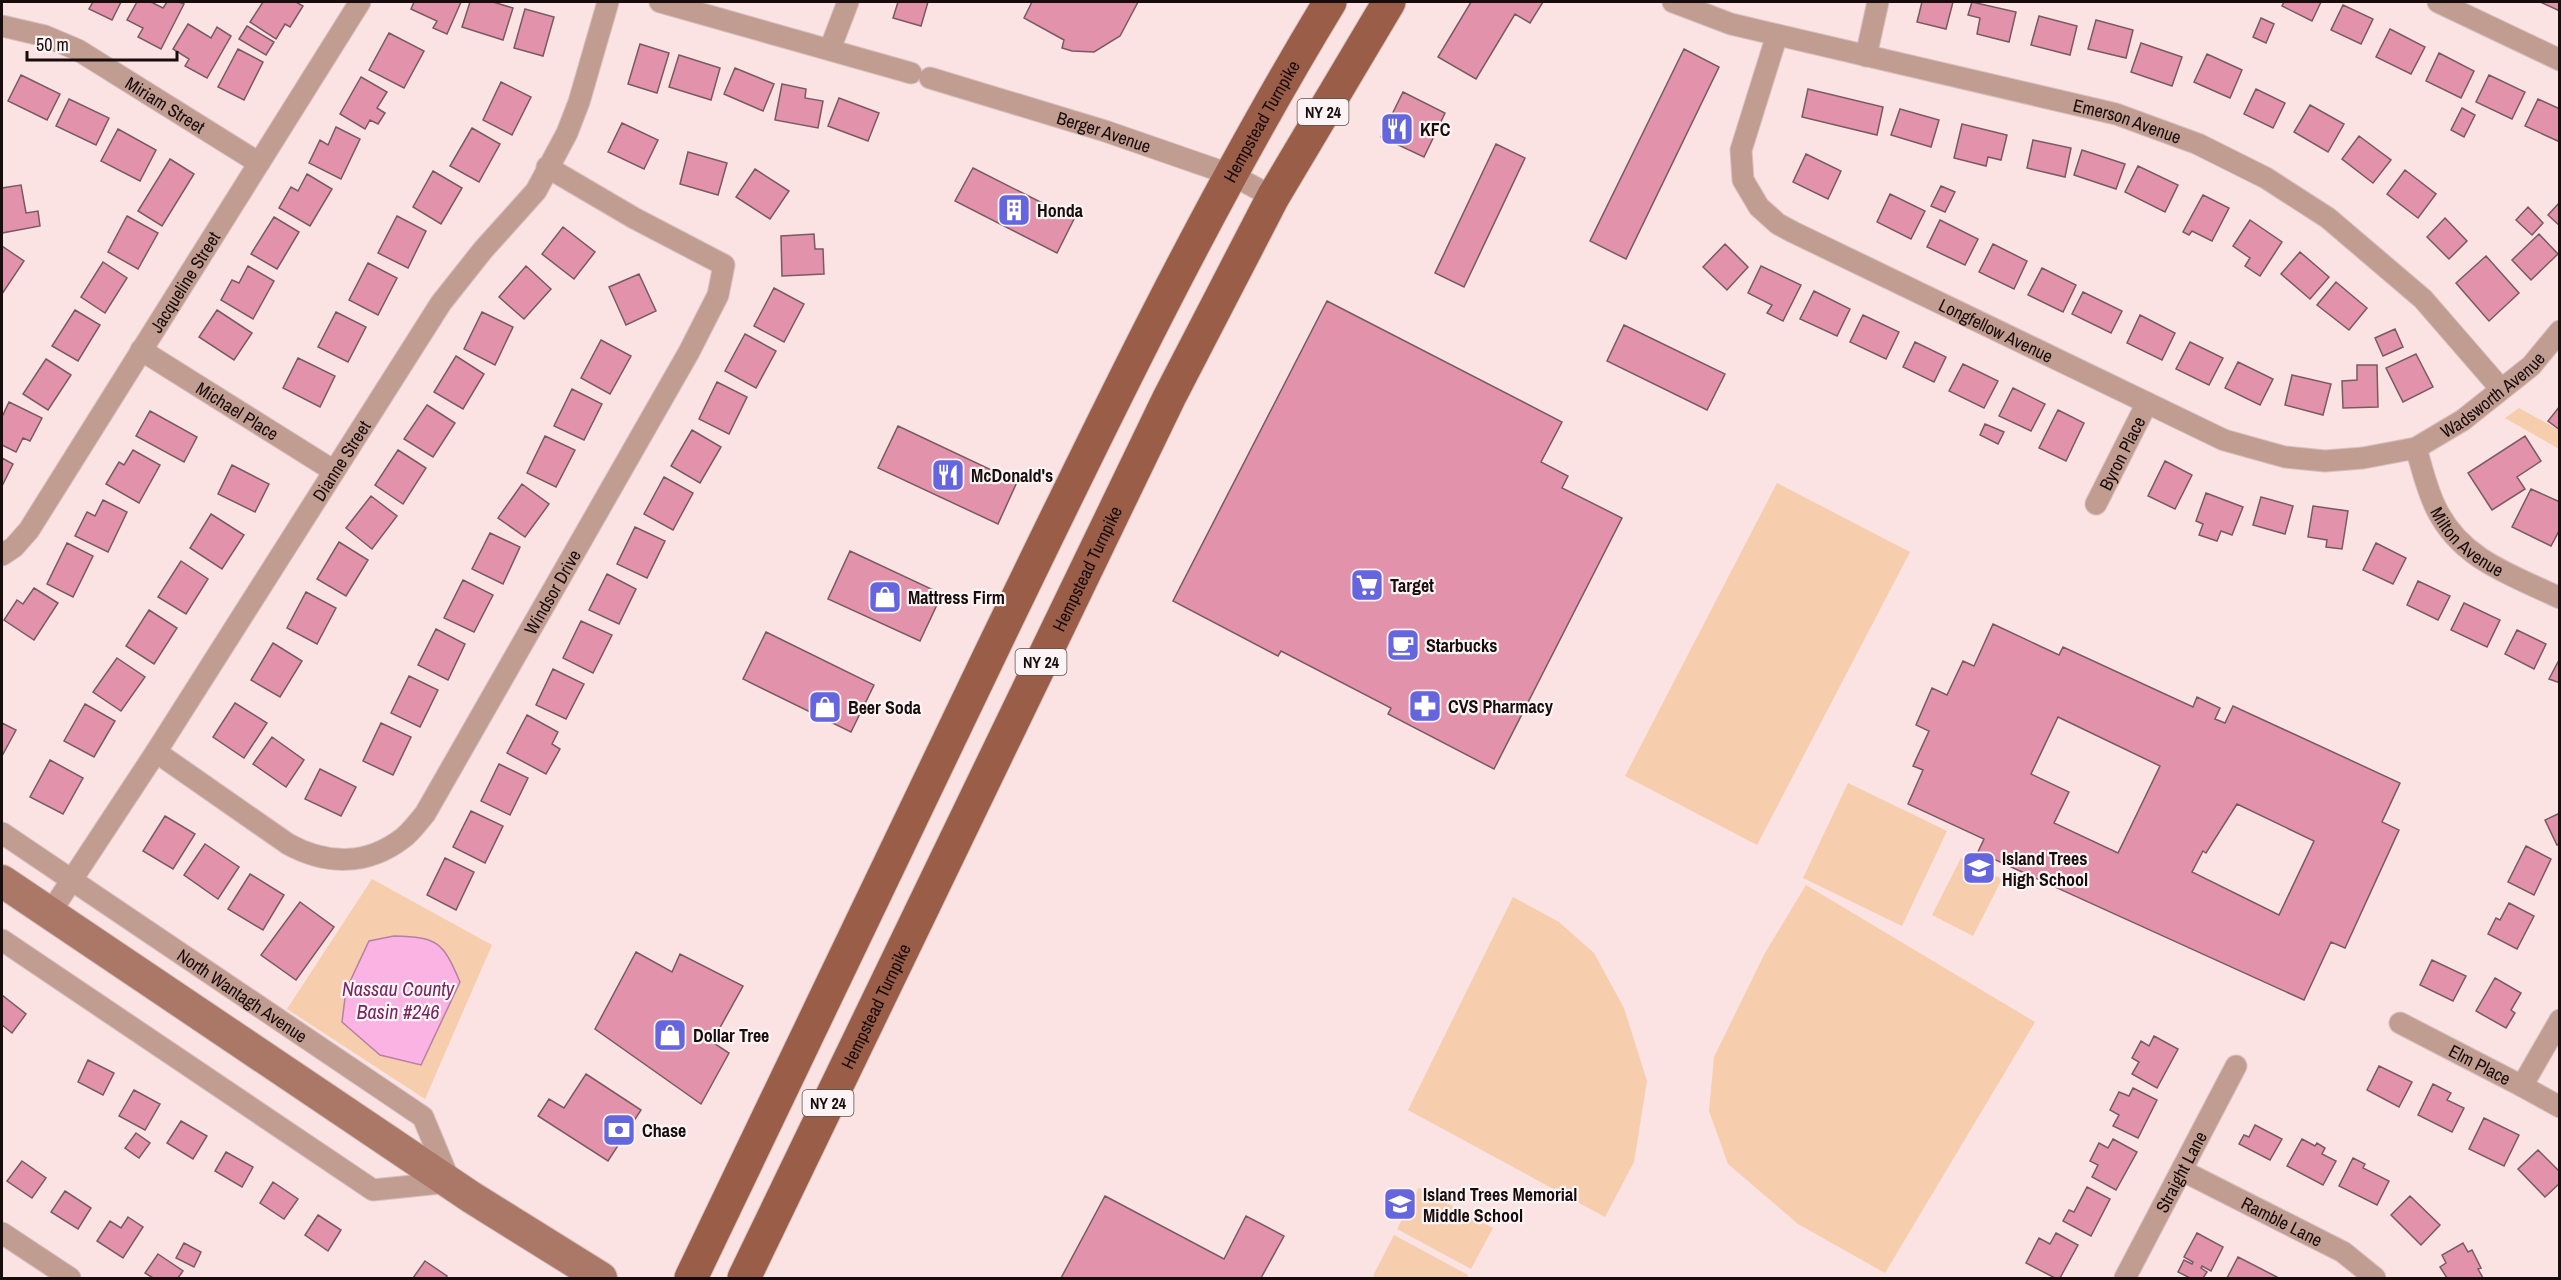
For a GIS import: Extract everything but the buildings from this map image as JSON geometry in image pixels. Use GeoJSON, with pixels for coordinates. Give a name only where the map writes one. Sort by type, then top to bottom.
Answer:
{"type":"FeatureCollection","features":[{"type":"Feature","properties":{"kind":"main road","name":"Hempstead Turnpike"},"geometry":{"type":"LineString","coordinates":[[691,1278],[1093,440],[1232,175],[1295,59],[1330,2]]}},
{"type":"Feature","properties":{"kind":"main road","name":"Hempstead Turnpike"},"geometry":{"type":"LineString","coordinates":[[744,1278],[1157,423],[1273,197],[1389,2]]}},
{"type":"Feature","properties":{"kind":"main road"},"geometry":{"type":"LineString","coordinates":[[2,880],[450,1182],[601,1278]]}},
{"type":"Feature","properties":{"kind":"street","name":"Jacqueline Street"},"geometry":{"type":"LineString","coordinates":[[2,555],[14,547],[29,530],[360,2]]}},
{"type":"Feature","properties":{"kind":"street","name":"Dianne Street"},"geometry":{"type":"LineString","coordinates":[[50,913],[156,752],[441,303],[483,250],[536,191],[567,132],[579,102],[608,2]]}},
{"type":"Feature","properties":{"kind":"street","name":"Berger Avenue"},"geometry":{"type":"LineString","coordinates":[[660,2],[830,49],[1105,130],[1232,175],[1273,197]]}},
{"type":"Feature","properties":{"kind":"street"},"geometry":{"type":"LineString","coordinates":[[830,49],[848,2]]}},
{"type":"Feature","properties":{"kind":"street","name":"Emerson Avenue"},"geometry":{"type":"LineString","coordinates":[[1673,2],[1731,24],[2116,114],[2198,144],[2266,178],[2328,218],[2423,299],[2501,389]]}},
{"type":"Feature","properties":{"kind":"street"},"geometry":{"type":"LineString","coordinates":[[1866,57],[1878,2]]}},
{"type":"Feature","properties":{"kind":"street"},"geometry":{"type":"LineString","coordinates":[[2438,2],[2559,60]]}},
{"type":"Feature","properties":{"kind":"street","name":"Miriam Street"},"geometry":{"type":"LineString","coordinates":[[2,26],[45,36],[78,50],[259,163]]}},
{"type":"Feature","properties":{"kind":"street","name":"Longfellow Avenue"},"geometry":{"type":"LineString","coordinates":[[1777,35],[1741,150],[1743,180],[1759,207],[1778,224],[2224,440],[2252,450],[2285,458],[2344,459],[2416,448]]}},
{"type":"Feature","properties":{"kind":"street","name":"Windsor Drive"},"geometry":{"type":"LineString","coordinates":[[156,752],[288,844],[321,858],[350,861],[378,854],[404,838],[425,814],[689,352],[718,295],[724,265],[634,218],[547,167]]}},
{"type":"Feature","properties":{"kind":"street","name":"Wadsworth Avenue"},"geometry":{"type":"LineString","coordinates":[[2416,448],[2463,420],[2531,366],[2559,331]]}},
{"type":"Feature","properties":{"kind":"street","name":"Michael Place"},"geometry":{"type":"LineString","coordinates":[[141,350],[334,471]]}},
{"type":"Feature","properties":{"kind":"street","name":"Byron Place"},"geometry":{"type":"LineString","coordinates":[[2096,504],[2147,403]]}},
{"type":"Feature","properties":{"kind":"street","name":"Milton Avenue"},"geometry":{"type":"LineString","coordinates":[[2416,448],[2433,502],[2460,544],[2478,558],[2559,598]]}},
{"type":"Feature","properties":{"kind":"street","name":"North Wantagh Avenue"},"geometry":{"type":"LineString","coordinates":[[2,833],[423,1117],[450,1182]]}},
{"type":"Feature","properties":{"kind":"street"},"geometry":{"type":"LineString","coordinates":[[2,940],[373,1190],[450,1182]]}},
{"type":"Feature","properties":{"kind":"street"},"geometry":{"type":"LineString","coordinates":[[2522,1086],[2559,1020]]}},
{"type":"Feature","properties":{"kind":"street","name":"Elm Place"},"geometry":{"type":"LineString","coordinates":[[2400,1023],[2559,1107]]}},
{"type":"Feature","properties":{"kind":"street","name":"Straight Lane"},"geometry":{"type":"LineString","coordinates":[[2125,1278],[2236,1066]]}},
{"type":"Feature","properties":{"kind":"street","name":"Ramble Lane"},"geometry":{"type":"LineString","coordinates":[[2183,1171],[2343,1252],[2375,1278]]}},
{"type":"Feature","properties":{"kind":"street"},"geometry":{"type":"LineString","coordinates":[[2,1233],[70,1278]]}},
{"type":"Feature","properties":{"kind":"shaded area"},"geometry":{"type":"Polygon","coordinates":[[[2519,408],[2559,430],[2559,449],[2505,418],[2519,408]]]}},
{"type":"Feature","properties":{"kind":"shaded area"},"geometry":{"type":"Polygon","coordinates":[[[1777,483],[1910,552],[1757,845],[1625,776],[1777,483]]]}},
{"type":"Feature","properties":{"kind":"shaded area"},"geometry":{"type":"Polygon","coordinates":[[[1848,783],[1947,831],[1902,926],[1803,878],[1848,783]]]}},
{"type":"Feature","properties":{"kind":"shaded area"},"geometry":{"type":"Polygon","coordinates":[[[1961,858],[2002,879],[1973,936],[1932,915],[1961,858]]]}},
{"type":"Feature","properties":{"kind":"shaded area"},"geometry":{"type":"Polygon","coordinates":[[[372,879],[492,945],[425,1099],[287,1009],[372,879]]]}},
{"type":"Feature","properties":{"kind":"shaded area"},"geometry":{"type":"Polygon","coordinates":[[[1806,885],[2035,1022],[1885,1273],[1798,1224],[1728,1164],[1709,1111],[1714,1057],[1765,953],[1806,885]]]}},
{"type":"Feature","properties":{"kind":"shaded area"},"geometry":{"type":"Polygon","coordinates":[[[1513,897],[1559,922],[1594,953],[1624,1008],[1647,1081],[1634,1162],[1605,1217],[1408,1110],[1513,897]]]}},
{"type":"Feature","properties":{"kind":"shaded area"},"geometry":{"type":"Polygon","coordinates":[[[1419,1188],[1493,1228],[1471,1269],[1397,1229],[1419,1188]]]}},
{"type":"Feature","properties":{"kind":"shaded area"},"geometry":{"type":"Polygon","coordinates":[[[1394,1235],[1468,1275],[1467,1278],[1377,1278],[1373,1276],[1394,1235]]]}},
{"type":"Feature","properties":{"kind":"water","name":"Nassau County Basin #246"},"geometry":{"type":"Polygon","coordinates":[[[394,936],[420,938],[437,944],[449,958],[460,982],[421,1065],[380,1055],[342,1022],[346,990],[369,941],[394,936]]]}},
{"type":"Feature","properties":{"kind":"place","name":"KFC"},"geometry":{"type":"Point","coordinates":[1397,129]}},
{"type":"Feature","properties":{"kind":"place","name":"Honda"},"geometry":{"type":"Point","coordinates":[1014,210]}},
{"type":"Feature","properties":{"kind":"place","name":"McDonald's"},"geometry":{"type":"Point","coordinates":[948,475]}},
{"type":"Feature","properties":{"kind":"place","name":"Target"},"geometry":{"type":"Point","coordinates":[1367,585]}},
{"type":"Feature","properties":{"kind":"place","name":"Mattress Firm"},"geometry":{"type":"Point","coordinates":[885,597]}},
{"type":"Feature","properties":{"kind":"place","name":"Starbucks"},"geometry":{"type":"Point","coordinates":[1403,645]}},
{"type":"Feature","properties":{"kind":"place","name":"CVS Pharmacy"},"geometry":{"type":"Point","coordinates":[1425,706]}},
{"type":"Feature","properties":{"kind":"place","name":"Beer Soda"},"geometry":{"type":"Point","coordinates":[825,707]}},
{"type":"Feature","properties":{"kind":"place","name":"Island Trees High School"},"geometry":{"type":"Point","coordinates":[1979,868]}},
{"type":"Feature","properties":{"kind":"place","name":"Dollar Tree"},"geometry":{"type":"Point","coordinates":[670,1035]}},
{"type":"Feature","properties":{"kind":"place","name":"Chase"},"geometry":{"type":"Point","coordinates":[619,1130]}},
{"type":"Feature","properties":{"kind":"place","name":"Island Trees Memorial Middle School"},"geometry":{"type":"Point","coordinates":[1400,1204]}}]}
